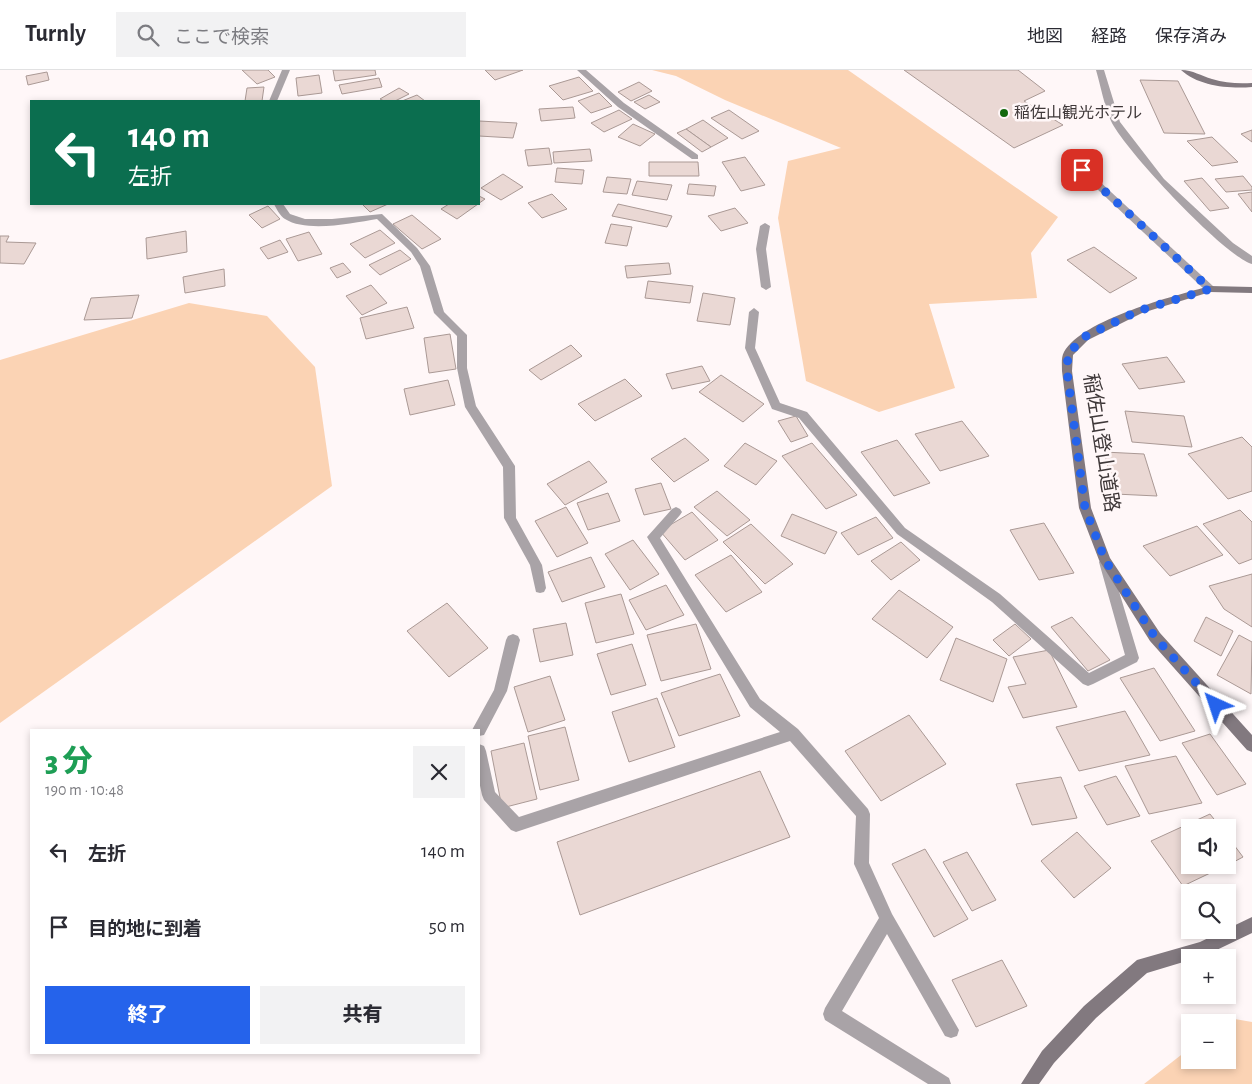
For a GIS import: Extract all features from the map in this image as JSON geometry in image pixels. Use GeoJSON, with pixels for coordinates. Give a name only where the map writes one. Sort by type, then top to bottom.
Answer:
{"type":"FeatureCollection","features":[{"type":"Feature","properties":{"kind":"street"},"geometry":{"type":"LineString","coordinates":[[272,100],[286,70]]}},
{"type":"Feature","properties":{"kind":"street"},"geometry":{"type":"LineString","coordinates":[[580,70],[621,105],[695,157]]}},
{"type":"Feature","properties":{"kind":"street"},"geometry":{"type":"LineString","coordinates":[[1100,70],[1116,122],[1161,181],[1230,245],[1252,261]]}},
{"type":"Feature","properties":{"kind":"street"},"geometry":{"type":"LineString","coordinates":[[1185,70],[1213,83],[1252,85]]}},
{"type":"Feature","properties":{"kind":"street"},"geometry":{"type":"LineString","coordinates":[[1082,170],[1210,289]]}},
{"type":"Feature","properties":{"kind":"street"},"geometry":{"type":"LineString","coordinates":[[279,205],[287,217],[302,222],[342,222],[379,216],[414,250],[425,266],[439,313],[462,335],[462,368],[471,408],[509,466],[510,518],[536,564],[540,588]]}},
{"type":"Feature","properties":{"kind":"street"},"geometry":{"type":"LineString","coordinates":[[765,226],[761,249],[766,287]]}},
{"type":"Feature","properties":{"kind":"street","name":"稲佐山登山道路"},"geometry":{"type":"LineString","coordinates":[[1252,290],[1210,289],[1138,311],[1084,337],[1068,354],[1067,371],[1085,508],[1105,560],[1155,637],[1252,745]]}},
{"type":"Feature","properties":{"kind":"street"},"geometry":{"type":"LineString","coordinates":[[754,312],[750,348],[776,406],[803,415],[901,531],[996,598],[1088,680],[1132,658],[1105,560]]}},
{"type":"Feature","properties":{"kind":"street"},"geometry":{"type":"LineString","coordinates":[[676,512],[653,537],[755,703],[793,734],[863,814],[861,864],[887,919],[951,1030]]}},
{"type":"Feature","properties":{"kind":"street"},"geometry":{"type":"LineString","coordinates":[[480,729],[500,691],[513,640]]}},
{"type":"Feature","properties":{"kind":"street"},"geometry":{"type":"LineString","coordinates":[[480,755],[489,795],[516,825],[793,734]]}},
{"type":"Feature","properties":{"kind":"street"},"geometry":{"type":"LineString","coordinates":[[887,919],[831,1014],[943,1084]]}},
{"type":"Feature","properties":{"kind":"street"},"geometry":{"type":"LineString","coordinates":[[1029,1084],[1048,1057],[1090,1012],[1143,966],[1202,949],[1252,925]]}},
{"type":"Feature","properties":{"kind":"shaded area"},"geometry":{"type":"Polygon","coordinates":[[[652,70],[848,70],[1058,217],[1031,253],[1037,298],[929,304],[955,388],[879,412],[806,381],[778,218],[788,161],[841,148],[725,100],[676,76],[652,70]]]}},
{"type":"Feature","properties":{"kind":"shaded area"},"geometry":{"type":"Polygon","coordinates":[[[189,303],[267,316],[315,367],[332,486],[0,723],[0,360],[189,303]]]}},
{"type":"Feature","properties":{"kind":"shaded area"},"geometry":{"type":"Polygon","coordinates":[[[1236,1019],[1252,1022],[1252,1084],[1144,1084],[1181,1055],[1181,1069],[1236,1069],[1236,1019]]]}},
{"type":"Feature","properties":{"kind":"building"},"geometry":{"type":"Polygon","coordinates":[[[242,70],[268,70],[275,77],[257,84],[242,70]]]}},
{"type":"Feature","properties":{"kind":"building"},"geometry":{"type":"Polygon","coordinates":[[[333,70],[375,70],[376,75],[335,81],[333,70]]]}},
{"type":"Feature","properties":{"kind":"building"},"geometry":{"type":"Polygon","coordinates":[[[485,70],[523,70],[495,80],[485,70]]]}},
{"type":"Feature","properties":{"kind":"building","name":"稲佐山観光ホテル"},"geometry":{"type":"Polygon","coordinates":[[[904,70],[1018,70],[1045,91],[1024,101],[1063,125],[1014,148],[904,70]]]}},
{"type":"Feature","properties":{"kind":"building"},"geometry":{"type":"Polygon","coordinates":[[[47,72],[49,80],[28,85],[26,76],[47,72]]]}},
{"type":"Feature","properties":{"kind":"building"},"geometry":{"type":"Polygon","coordinates":[[[319,75],[322,93],[298,96],[296,78],[319,75]]]}},
{"type":"Feature","properties":{"kind":"building"},"geometry":{"type":"Polygon","coordinates":[[[579,77],[593,91],[563,100],[549,86],[579,77]]]}},
{"type":"Feature","properties":{"kind":"building"},"geometry":{"type":"Polygon","coordinates":[[[379,78],[382,87],[342,94],[339,85],[379,78]]]}},
{"type":"Feature","properties":{"kind":"building"},"geometry":{"type":"Polygon","coordinates":[[[1140,80],[1178,81],[1205,134],[1164,133],[1140,80]]]}},
{"type":"Feature","properties":{"kind":"building"},"geometry":{"type":"Polygon","coordinates":[[[639,82],[652,91],[631,101],[618,92],[639,82]]]}},
{"type":"Feature","properties":{"kind":"building"},"geometry":{"type":"Polygon","coordinates":[[[264,87],[262,100],[245,100],[247,88],[264,87]]]}},
{"type":"Feature","properties":{"kind":"building"},"geometry":{"type":"Polygon","coordinates":[[[399,88],[409,94],[397,100],[380,99],[399,88]]]}},
{"type":"Feature","properties":{"kind":"building"},"geometry":{"type":"Polygon","coordinates":[[[599,93],[612,106],[591,113],[578,101],[599,93]]]}},
{"type":"Feature","properties":{"kind":"building"},"geometry":{"type":"Polygon","coordinates":[[[417,95],[424,100],[404,100],[417,95]]]}},
{"type":"Feature","properties":{"kind":"building"},"geometry":{"type":"Polygon","coordinates":[[[649,95],[660,102],[645,109],[634,102],[649,95]]]}},
{"type":"Feature","properties":{"kind":"building"},"geometry":{"type":"Polygon","coordinates":[[[573,107],[575,118],[541,121],[539,109],[573,107]]]}},
{"type":"Feature","properties":{"kind":"building"},"geometry":{"type":"Polygon","coordinates":[[[619,110],[632,119],[604,132],[591,123],[619,110]]]}},
{"type":"Feature","properties":{"kind":"building"},"geometry":{"type":"Polygon","coordinates":[[[729,110],[759,131],[742,139],[711,118],[729,110]]]}},
{"type":"Feature","properties":{"kind":"building"},"geometry":{"type":"Polygon","coordinates":[[[703,120],[728,138],[711,147],[686,129],[703,120]]]}},
{"type":"Feature","properties":{"kind":"building"},"geometry":{"type":"Polygon","coordinates":[[[480,121],[517,123],[513,138],[480,136],[480,121]]]}},
{"type":"Feature","properties":{"kind":"building"},"geometry":{"type":"Polygon","coordinates":[[[633,124],[655,134],[640,146],[618,137],[633,124]]]}},
{"type":"Feature","properties":{"kind":"building"},"geometry":{"type":"Polygon","coordinates":[[[686,129],[711,147],[702,152],[677,133],[686,129]]]}},
{"type":"Feature","properties":{"kind":"building"},"geometry":{"type":"Polygon","coordinates":[[[1252,130],[1252,142],[1241,134],[1252,130]]]}},
{"type":"Feature","properties":{"kind":"building"},"geometry":{"type":"Polygon","coordinates":[[[1212,137],[1238,162],[1212,166],[1187,141],[1212,137]]]}},
{"type":"Feature","properties":{"kind":"building"},"geometry":{"type":"Polygon","coordinates":[[[549,148],[552,164],[528,166],[525,150],[549,148]]]}},
{"type":"Feature","properties":{"kind":"building"},"geometry":{"type":"Polygon","coordinates":[[[590,149],[592,161],[554,163],[553,152],[590,149]]]}},
{"type":"Feature","properties":{"kind":"building"},"geometry":{"type":"Polygon","coordinates":[[[745,157],[765,185],[741,191],[722,162],[745,157]]]}},
{"type":"Feature","properties":{"kind":"building"},"geometry":{"type":"Polygon","coordinates":[[[649,162],[698,162],[699,176],[649,176],[649,162]]]}},
{"type":"Feature","properties":{"kind":"building"},"geometry":{"type":"Polygon","coordinates":[[[557,168],[584,170],[582,184],[555,182],[557,168]]]}},
{"type":"Feature","properties":{"kind":"building"},"geometry":{"type":"Polygon","coordinates":[[[503,174],[523,187],[501,200],[481,188],[503,174]]]}},
{"type":"Feature","properties":{"kind":"building"},"geometry":{"type":"Polygon","coordinates":[[[1243,176],[1252,187],[1252,190],[1226,192],[1215,179],[1243,176]]]}},
{"type":"Feature","properties":{"kind":"building"},"geometry":{"type":"Polygon","coordinates":[[[607,177],[631,179],[627,194],[603,192],[607,177]]]}},
{"type":"Feature","properties":{"kind":"building"},"geometry":{"type":"Polygon","coordinates":[[[1202,178],[1229,208],[1210,211],[1184,181],[1202,178]]]}},
{"type":"Feature","properties":{"kind":"building"},"geometry":{"type":"Polygon","coordinates":[[[637,181],[672,185],[667,200],[632,195],[637,181]]]}},
{"type":"Feature","properties":{"kind":"building"},"geometry":{"type":"Polygon","coordinates":[[[689,184],[716,186],[714,196],[687,194],[689,184]]]}},
{"type":"Feature","properties":{"kind":"building"},"geometry":{"type":"Polygon","coordinates":[[[1252,192],[1252,212],[1238,194],[1252,192]]]}},
{"type":"Feature","properties":{"kind":"building"},"geometry":{"type":"Polygon","coordinates":[[[552,194],[567,209],[542,218],[528,203],[552,194]]]}},
{"type":"Feature","properties":{"kind":"building"},"geometry":{"type":"Polygon","coordinates":[[[618,204],[672,216],[667,227],[612,216],[618,204]]]}},
{"type":"Feature","properties":{"kind":"building"},"geometry":{"type":"Polygon","coordinates":[[[363,205],[386,205],[370,212],[363,205]]]}},
{"type":"Feature","properties":{"kind":"building"},"geometry":{"type":"Polygon","coordinates":[[[447,205],[477,205],[457,219],[441,209],[447,205]]]}},
{"type":"Feature","properties":{"kind":"building"},"geometry":{"type":"Polygon","coordinates":[[[268,206],[280,219],[262,228],[249,215],[268,206]]]}},
{"type":"Feature","properties":{"kind":"building"},"geometry":{"type":"Polygon","coordinates":[[[735,208],[748,223],[721,231],[708,216],[735,208]]]}},
{"type":"Feature","properties":{"kind":"building"},"geometry":{"type":"Polygon","coordinates":[[[412,215],[441,239],[422,249],[393,224],[412,215]]]}},
{"type":"Feature","properties":{"kind":"building"},"geometry":{"type":"Polygon","coordinates":[[[611,224],[632,227],[627,246],[605,243],[611,224]]]}},
{"type":"Feature","properties":{"kind":"building"},"geometry":{"type":"Polygon","coordinates":[[[380,230],[395,243],[365,258],[350,244],[380,230]]]}},
{"type":"Feature","properties":{"kind":"building"},"geometry":{"type":"Polygon","coordinates":[[[186,231],[187,252],[147,259],[146,238],[186,231]]]}},
{"type":"Feature","properties":{"kind":"building"},"geometry":{"type":"Polygon","coordinates":[[[309,232],[322,254],[298,261],[286,239],[309,232]]]}},
{"type":"Feature","properties":{"kind":"building"},"geometry":{"type":"Polygon","coordinates":[[[0,236],[9,236],[6,242],[36,243],[24,264],[0,263],[0,236]]]}},
{"type":"Feature","properties":{"kind":"building"},"geometry":{"type":"Polygon","coordinates":[[[280,240],[288,252],[268,259],[260,248],[280,240]]]}},
{"type":"Feature","properties":{"kind":"building"},"geometry":{"type":"Polygon","coordinates":[[[1094,247],[1137,278],[1110,293],[1067,260],[1094,247]]]}},
{"type":"Feature","properties":{"kind":"building"},"geometry":{"type":"Polygon","coordinates":[[[400,250],[411,259],[380,275],[369,265],[400,250]]]}},
{"type":"Feature","properties":{"kind":"building"},"geometry":{"type":"Polygon","coordinates":[[[343,263],[351,272],[337,278],[330,268],[343,263]]]}},
{"type":"Feature","properties":{"kind":"building"},"geometry":{"type":"Polygon","coordinates":[[[669,263],[671,274],[627,278],[625,266],[669,263]]]}},
{"type":"Feature","properties":{"kind":"building"},"geometry":{"type":"Polygon","coordinates":[[[224,269],[225,286],[185,293],[183,277],[224,269]]]}},
{"type":"Feature","properties":{"kind":"building"},"geometry":{"type":"Polygon","coordinates":[[[648,281],[693,286],[690,303],[645,298],[648,281]]]}},
{"type":"Feature","properties":{"kind":"building"},"geometry":{"type":"Polygon","coordinates":[[[371,285],[387,303],[362,315],[346,296],[371,285]]]}},
{"type":"Feature","properties":{"kind":"building"},"geometry":{"type":"Polygon","coordinates":[[[703,293],[735,298],[730,325],[697,321],[703,293]]]}},
{"type":"Feature","properties":{"kind":"building"},"geometry":{"type":"Polygon","coordinates":[[[139,295],[132,318],[84,320],[91,298],[139,295]]]}},
{"type":"Feature","properties":{"kind":"building"},"geometry":{"type":"Polygon","coordinates":[[[407,307],[414,328],[366,339],[360,318],[407,307]]]}},
{"type":"Feature","properties":{"kind":"building"},"geometry":{"type":"Polygon","coordinates":[[[450,334],[456,369],[429,373],[424,338],[450,334]]]}},
{"type":"Feature","properties":{"kind":"building"},"geometry":{"type":"Polygon","coordinates":[[[571,345],[582,356],[541,380],[529,370],[571,345]]]}},
{"type":"Feature","properties":{"kind":"building"},"geometry":{"type":"Polygon","coordinates":[[[1167,357],[1185,382],[1139,389],[1122,364],[1167,357]]]}},
{"type":"Feature","properties":{"kind":"building"},"geometry":{"type":"Polygon","coordinates":[[[702,366],[710,381],[672,389],[666,374],[702,366]]]}},
{"type":"Feature","properties":{"kind":"building"},"geometry":{"type":"Polygon","coordinates":[[[721,375],[764,404],[743,422],[699,392],[721,375]]]}},
{"type":"Feature","properties":{"kind":"building"},"geometry":{"type":"Polygon","coordinates":[[[625,379],[642,396],[595,421],[578,404],[625,379]]]}},
{"type":"Feature","properties":{"kind":"building"},"geometry":{"type":"Polygon","coordinates":[[[448,380],[455,405],[410,415],[404,389],[448,380]]]}},
{"type":"Feature","properties":{"kind":"building"},"geometry":{"type":"Polygon","coordinates":[[[1125,411],[1184,416],[1192,447],[1132,442],[1125,411]]]}},
{"type":"Feature","properties":{"kind":"building"},"geometry":{"type":"Polygon","coordinates":[[[796,416],[808,436],[791,442],[778,421],[796,416]]]}},
{"type":"Feature","properties":{"kind":"building"},"geometry":{"type":"Polygon","coordinates":[[[962,421],[989,456],[940,471],[915,434],[962,421]]]}},
{"type":"Feature","properties":{"kind":"building"},"geometry":{"type":"Polygon","coordinates":[[[1242,437],[1252,447],[1252,491],[1228,499],[1188,454],[1242,437]]]}},
{"type":"Feature","properties":{"kind":"building"},"geometry":{"type":"Polygon","coordinates":[[[685,438],[709,460],[674,482],[651,459],[685,438]]]}},
{"type":"Feature","properties":{"kind":"building"},"geometry":{"type":"Polygon","coordinates":[[[897,440],[930,483],[894,496],[861,452],[897,440]]]}},
{"type":"Feature","properties":{"kind":"building"},"geometry":{"type":"Polygon","coordinates":[[[745,443],[777,461],[756,485],[724,466],[745,443]]]}},
{"type":"Feature","properties":{"kind":"building"},"geometry":{"type":"Polygon","coordinates":[[[812,443],[857,495],[826,509],[782,456],[812,443]]]}},
{"type":"Feature","properties":{"kind":"building"},"geometry":{"type":"Polygon","coordinates":[[[1104,452],[1144,454],[1157,496],[1115,494],[1104,452]]]}},
{"type":"Feature","properties":{"kind":"building"},"geometry":{"type":"Polygon","coordinates":[[[589,461],[607,482],[565,505],[547,484],[589,461]]]}},
{"type":"Feature","properties":{"kind":"building"},"geometry":{"type":"Polygon","coordinates":[[[661,483],[671,509],[644,515],[635,489],[661,483]]]}},
{"type":"Feature","properties":{"kind":"building"},"geometry":{"type":"Polygon","coordinates":[[[717,491],[750,520],[727,536],[694,507],[717,491]]]}},
{"type":"Feature","properties":{"kind":"building"},"geometry":{"type":"Polygon","coordinates":[[[608,493],[620,521],[588,530],[577,503],[608,493]]]}},
{"type":"Feature","properties":{"kind":"building"},"geometry":{"type":"Polygon","coordinates":[[[566,507],[588,543],[557,557],[535,521],[566,507]]]}},
{"type":"Feature","properties":{"kind":"building"},"geometry":{"type":"Polygon","coordinates":[[[1240,510],[1252,522],[1252,559],[1239,564],[1203,524],[1240,510]]]}},
{"type":"Feature","properties":{"kind":"building"},"geometry":{"type":"Polygon","coordinates":[[[692,512],[718,540],[685,560],[660,531],[692,512]]]}},
{"type":"Feature","properties":{"kind":"building"},"geometry":{"type":"Polygon","coordinates":[[[792,514],[837,532],[825,554],[781,536],[792,514]]]}},
{"type":"Feature","properties":{"kind":"building"},"geometry":{"type":"Polygon","coordinates":[[[876,517],[893,538],[858,555],[841,533],[876,517]]]}},
{"type":"Feature","properties":{"kind":"building"},"geometry":{"type":"Polygon","coordinates":[[[1044,523],[1074,573],[1039,580],[1010,530],[1044,523]]]}},
{"type":"Feature","properties":{"kind":"building"},"geometry":{"type":"Polygon","coordinates":[[[751,524],[793,564],[765,584],[723,542],[751,524]]]}},
{"type":"Feature","properties":{"kind":"building"},"geometry":{"type":"Polygon","coordinates":[[[1197,526],[1223,555],[1170,576],[1143,546],[1197,526]]]}},
{"type":"Feature","properties":{"kind":"building"},"geometry":{"type":"Polygon","coordinates":[[[633,540],[659,574],[630,590],[605,554],[633,540]]]}},
{"type":"Feature","properties":{"kind":"building"},"geometry":{"type":"Polygon","coordinates":[[[901,542],[920,560],[891,580],[871,561],[901,542]]]}},
{"type":"Feature","properties":{"kind":"building"},"geometry":{"type":"Polygon","coordinates":[[[731,555],[762,592],[726,612],[695,575],[731,555]]]}},
{"type":"Feature","properties":{"kind":"building"},"geometry":{"type":"Polygon","coordinates":[[[591,557],[605,587],[562,602],[548,572],[591,557]]]}},
{"type":"Feature","properties":{"kind":"building"},"geometry":{"type":"Polygon","coordinates":[[[1252,574],[1252,627],[1224,609],[1209,586],[1252,574]]]}},
{"type":"Feature","properties":{"kind":"building"},"geometry":{"type":"Polygon","coordinates":[[[666,585],[684,615],[646,630],[629,600],[666,585]]]}},
{"type":"Feature","properties":{"kind":"building"},"geometry":{"type":"Polygon","coordinates":[[[899,590],[953,627],[927,658],[872,619],[899,590]]]}},
{"type":"Feature","properties":{"kind":"building"},"geometry":{"type":"Polygon","coordinates":[[[621,594],[634,634],[596,643],[585,603],[621,594]]]}},
{"type":"Feature","properties":{"kind":"building"},"geometry":{"type":"Polygon","coordinates":[[[447,603],[488,648],[449,677],[407,631],[447,603]]]}},
{"type":"Feature","properties":{"kind":"building"},"geometry":{"type":"Polygon","coordinates":[[[1072,617],[1110,660],[1088,671],[1051,627],[1072,617]]]}},
{"type":"Feature","properties":{"kind":"building"},"geometry":{"type":"Polygon","coordinates":[[[1206,617],[1233,631],[1221,656],[1194,641],[1206,617]]]}},
{"type":"Feature","properties":{"kind":"building"},"geometry":{"type":"Polygon","coordinates":[[[566,623],[573,655],[540,662],[533,629],[566,623]]]}},
{"type":"Feature","properties":{"kind":"building"},"geometry":{"type":"Polygon","coordinates":[[[696,624],[711,669],[661,681],[647,635],[696,624]]]}},
{"type":"Feature","properties":{"kind":"building"},"geometry":{"type":"Polygon","coordinates":[[[1015,624],[1031,639],[1009,656],[993,640],[1015,624]]]}},
{"type":"Feature","properties":{"kind":"building"},"geometry":{"type":"Polygon","coordinates":[[[1239,635],[1252,642],[1251,694],[1217,675],[1239,635]]]}},
{"type":"Feature","properties":{"kind":"building"},"geometry":{"type":"Polygon","coordinates":[[[956,638],[1007,659],[993,702],[940,680],[956,638]]]}},
{"type":"Feature","properties":{"kind":"building"},"geometry":{"type":"Polygon","coordinates":[[[632,644],[646,685],[611,695],[597,654],[632,644]]]}},
{"type":"Feature","properties":{"kind":"building"},"geometry":{"type":"Polygon","coordinates":[[[1049,650],[1077,707],[1023,718],[1008,687],[1026,684],[1013,657],[1049,650]]]}},
{"type":"Feature","properties":{"kind":"building"},"geometry":{"type":"Polygon","coordinates":[[[1154,668],[1195,731],[1160,741],[1120,678],[1154,668]]]}},
{"type":"Feature","properties":{"kind":"building"},"geometry":{"type":"Polygon","coordinates":[[[720,674],[740,716],[679,736],[661,693],[720,674]]]}},
{"type":"Feature","properties":{"kind":"building"},"geometry":{"type":"Polygon","coordinates":[[[550,676],[565,720],[528,732],[514,687],[550,676]]]}},
{"type":"Feature","properties":{"kind":"building"},"geometry":{"type":"Polygon","coordinates":[[[657,698],[675,747],[629,762],[612,712],[657,698]]]}},
{"type":"Feature","properties":{"kind":"building"},"geometry":{"type":"Polygon","coordinates":[[[1125,711],[1150,755],[1079,771],[1056,727],[1125,711]]]}},
{"type":"Feature","properties":{"kind":"building"},"geometry":{"type":"Polygon","coordinates":[[[909,715],[946,764],[881,801],[845,751],[909,715]]]}},
{"type":"Feature","properties":{"kind":"building"},"geometry":{"type":"Polygon","coordinates":[[[565,727],[579,780],[540,790],[528,736],[565,727]]]}},
{"type":"Feature","properties":{"kind":"building"},"geometry":{"type":"Polygon","coordinates":[[[1210,734],[1246,784],[1217,795],[1182,743],[1210,734]]]}},
{"type":"Feature","properties":{"kind":"building"},"geometry":{"type":"Polygon","coordinates":[[[524,743],[537,799],[502,808],[491,751],[524,743]]]}},
{"type":"Feature","properties":{"kind":"building"},"geometry":{"type":"Polygon","coordinates":[[[1176,756],[1202,803],[1149,814],[1125,766],[1176,756]]]}},
{"type":"Feature","properties":{"kind":"building"},"geometry":{"type":"Polygon","coordinates":[[[760,771],[790,837],[580,915],[557,842],[760,771]]]}},
{"type":"Feature","properties":{"kind":"building"},"geometry":{"type":"Polygon","coordinates":[[[1116,776],[1140,816],[1107,825],[1084,786],[1116,776]]]}},
{"type":"Feature","properties":{"kind":"building"},"geometry":{"type":"Polygon","coordinates":[[[1061,777],[1077,818],[1032,825],[1016,784],[1061,777]]]}},
{"type":"Feature","properties":{"kind":"building"},"geometry":{"type":"Polygon","coordinates":[[[1210,814],[1214,819],[1199,819],[1210,814]]]}},
{"type":"Feature","properties":{"kind":"building"},"geometry":{"type":"Polygon","coordinates":[[[1181,827],[1181,874],[1208,874],[1187,884],[1182,884],[1151,841],[1181,827]]]}},
{"type":"Feature","properties":{"kind":"building"},"geometry":{"type":"Polygon","coordinates":[[[1077,832],[1111,868],[1074,898],[1041,861],[1077,832]]]}},
{"type":"Feature","properties":{"kind":"building"},"geometry":{"type":"Polygon","coordinates":[[[1236,848],[1243,857],[1236,861],[1236,848]]]}},
{"type":"Feature","properties":{"kind":"building"},"geometry":{"type":"Polygon","coordinates":[[[925,849],[968,919],[934,937],[892,864],[925,849]]]}},
{"type":"Feature","properties":{"kind":"building"},"geometry":{"type":"Polygon","coordinates":[[[967,852],[996,900],[972,911],[943,862],[967,852]]]}},
{"type":"Feature","properties":{"kind":"building"},"geometry":{"type":"Polygon","coordinates":[[[1002,960],[1027,1006],[976,1027],[952,980],[1002,960]]]}},
{"type":"Feature","properties":{"kind":"place","name":"稲佐山観光ホテル"},"geometry":{"type":"Point","coordinates":[1004,113]}},
{"type":"Feature","properties":{"kind":"route"},"geometry":{"type":"LineString","coordinates":[[1082,170],[1210,289],[1138,311],[1084,337],[1068,354],[1067,371],[1085,508],[1105,560],[1155,637],[1216,705]]}}]}
